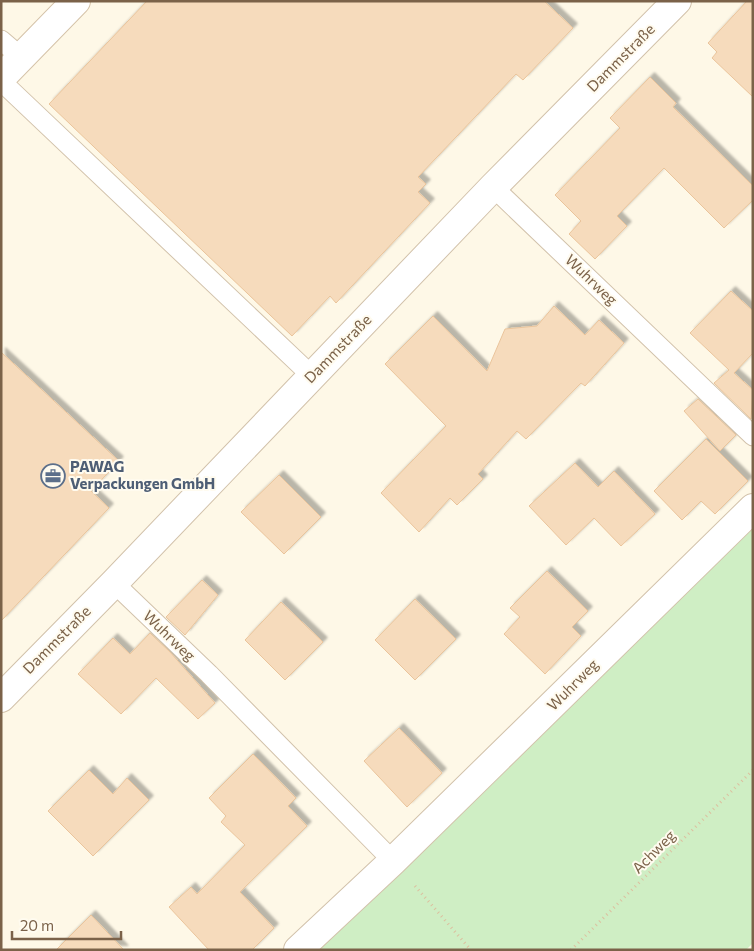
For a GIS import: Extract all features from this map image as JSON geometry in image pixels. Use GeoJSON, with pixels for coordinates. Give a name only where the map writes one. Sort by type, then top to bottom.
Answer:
{"type":"FeatureCollection","features":[{"type":"Feature","properties":{"kind":"street"},"geometry":{"type":"LineString","coordinates":[[1,80],[76,1]]}},
{"type":"Feature","properties":{"kind":"street","name":"Dammstraße"},"geometry":{"type":"LineString","coordinates":[[1,698],[494,187],[677,1]]}},
{"type":"Feature","properties":{"kind":"street","name":"Wuhrweg"},"geometry":{"type":"LineString","coordinates":[[298,950],[393,861],[753,508]]}},
{"type":"Feature","properties":{"kind":"lane"},"geometry":{"type":"LineString","coordinates":[[1,40],[22,58]]}},
{"type":"Feature","properties":{"kind":"lane"},"geometry":{"type":"LineString","coordinates":[[1,80],[312,376]]}},
{"type":"Feature","properties":{"kind":"lane","name":"Wuhrweg"},"geometry":{"type":"LineString","coordinates":[[494,187],[753,436]]}},
{"type":"Feature","properties":{"kind":"lane","name":"Wuhrweg"},"geometry":{"type":"LineString","coordinates":[[114,583],[209,674],[393,861]]}},
{"type":"Feature","properties":{"kind":"path","name":"Achweg"},"geometry":{"type":"LineString","coordinates":[[571,950],[753,770]]}},
{"type":"Feature","properties":{"kind":"path"},"geometry":{"type":"LineString","coordinates":[[393,861],[471,950]]}},
{"type":"Feature","properties":{"kind":"green space"},"geometry":{"type":"Polygon","coordinates":[[[753,508],[753,943],[746,950],[301,950],[753,508]]]}},
{"type":"Feature","properties":{"kind":"building"},"geometry":{"type":"Polygon","coordinates":[[[147,1],[544,1],[573,28],[523,80],[516,74],[418,177],[426,184],[418,192],[430,203],[336,303],[330,296],[292,336],[49,104],[147,1]]]}},
{"type":"Feature","properties":{"kind":"building"},"geometry":{"type":"Polygon","coordinates":[[[747,1],[753,1],[753,97],[712,58],[717,52],[708,43],[747,1]]]}},
{"type":"Feature","properties":{"kind":"building"},"geometry":{"type":"Polygon","coordinates":[[[650,77],[676,103],[673,107],[753,186],[753,200],[724,228],[664,168],[617,216],[627,226],[595,259],[569,234],[581,221],[555,195],[620,128],[610,118],[650,77]]]}},
{"type":"Feature","properties":{"kind":"building"},"geometry":{"type":"Polygon","coordinates":[[[731,291],[753,311],[753,353],[734,373],[753,390],[751,419],[714,383],[729,370],[690,333],[731,291]]]}},
{"type":"Feature","properties":{"kind":"building"},"geometry":{"type":"Polygon","coordinates":[[[554,306],[585,335],[599,320],[624,343],[585,386],[581,383],[526,439],[517,431],[478,474],[483,479],[457,505],[450,498],[419,532],[381,493],[446,426],[385,364],[433,316],[487,371],[505,329],[537,326],[554,306]]]}},
{"type":"Feature","properties":{"kind":"building","name":"PAWAG Verpackungen GmbH"},"geometry":{"type":"Polygon","coordinates":[[[1,352],[119,461],[91,491],[109,508],[1,621],[1,352]]]}},
{"type":"Feature","properties":{"kind":"building"},"geometry":{"type":"Polygon","coordinates":[[[698,399],[736,435],[720,451],[684,411],[698,399]]]}},
{"type":"Feature","properties":{"kind":"building"},"geometry":{"type":"Polygon","coordinates":[[[706,439],[748,481],[715,514],[701,501],[682,520],[654,491],[706,439]]]}},
{"type":"Feature","properties":{"kind":"building"},"geometry":{"type":"Polygon","coordinates":[[[575,463],[598,487],[614,471],[655,514],[621,546],[594,518],[566,545],[529,506],[575,463]]]}},
{"type":"Feature","properties":{"kind":"building"},"geometry":{"type":"Polygon","coordinates":[[[279,475],[321,517],[284,554],[241,512],[279,475]]]}},
{"type":"Feature","properties":{"kind":"building"},"geometry":{"type":"Polygon","coordinates":[[[547,571],[588,611],[572,627],[581,636],[545,674],[504,634],[520,617],[510,608],[547,571]]]}},
{"type":"Feature","properties":{"kind":"building"},"geometry":{"type":"Polygon","coordinates":[[[202,580],[218,595],[185,635],[166,617],[202,580]]]}},
{"type":"Feature","properties":{"kind":"building"},"geometry":{"type":"Polygon","coordinates":[[[415,599],[456,639],[415,680],[375,640],[415,599]]]}},
{"type":"Feature","properties":{"kind":"building"},"geometry":{"type":"Polygon","coordinates":[[[281,602],[323,642],[285,680],[245,640],[281,602]]]}},
{"type":"Feature","properties":{"kind":"building"},"geometry":{"type":"Polygon","coordinates":[[[150,633],[170,652],[215,703],[198,719],[156,678],[121,714],[78,674],[113,638],[130,654],[150,633]]]}},
{"type":"Feature","properties":{"kind":"building"},"geometry":{"type":"Polygon","coordinates":[[[399,728],[442,773],[407,807],[364,761],[399,728]]]}},
{"type":"Feature","properties":{"kind":"building"},"geometry":{"type":"Polygon","coordinates":[[[253,754],[296,798],[288,806],[307,826],[240,892],[274,928],[252,950],[209,950],[169,907],[191,887],[197,894],[245,845],[221,822],[226,816],[209,798],[253,754]]]}},
{"type":"Feature","properties":{"kind":"building"},"geometry":{"type":"Polygon","coordinates":[[[89,770],[113,794],[127,778],[149,800],[93,856],[48,811],[89,770]]]}},
{"type":"Feature","properties":{"kind":"building"},"geometry":{"type":"Polygon","coordinates":[[[91,915],[124,950],[56,950],[91,915]]]}},
{"type":"Feature","properties":{"kind":"place","name":"PAWAG Verpackungen GmbH"},"geometry":{"type":"Point","coordinates":[53,476]}}]}
